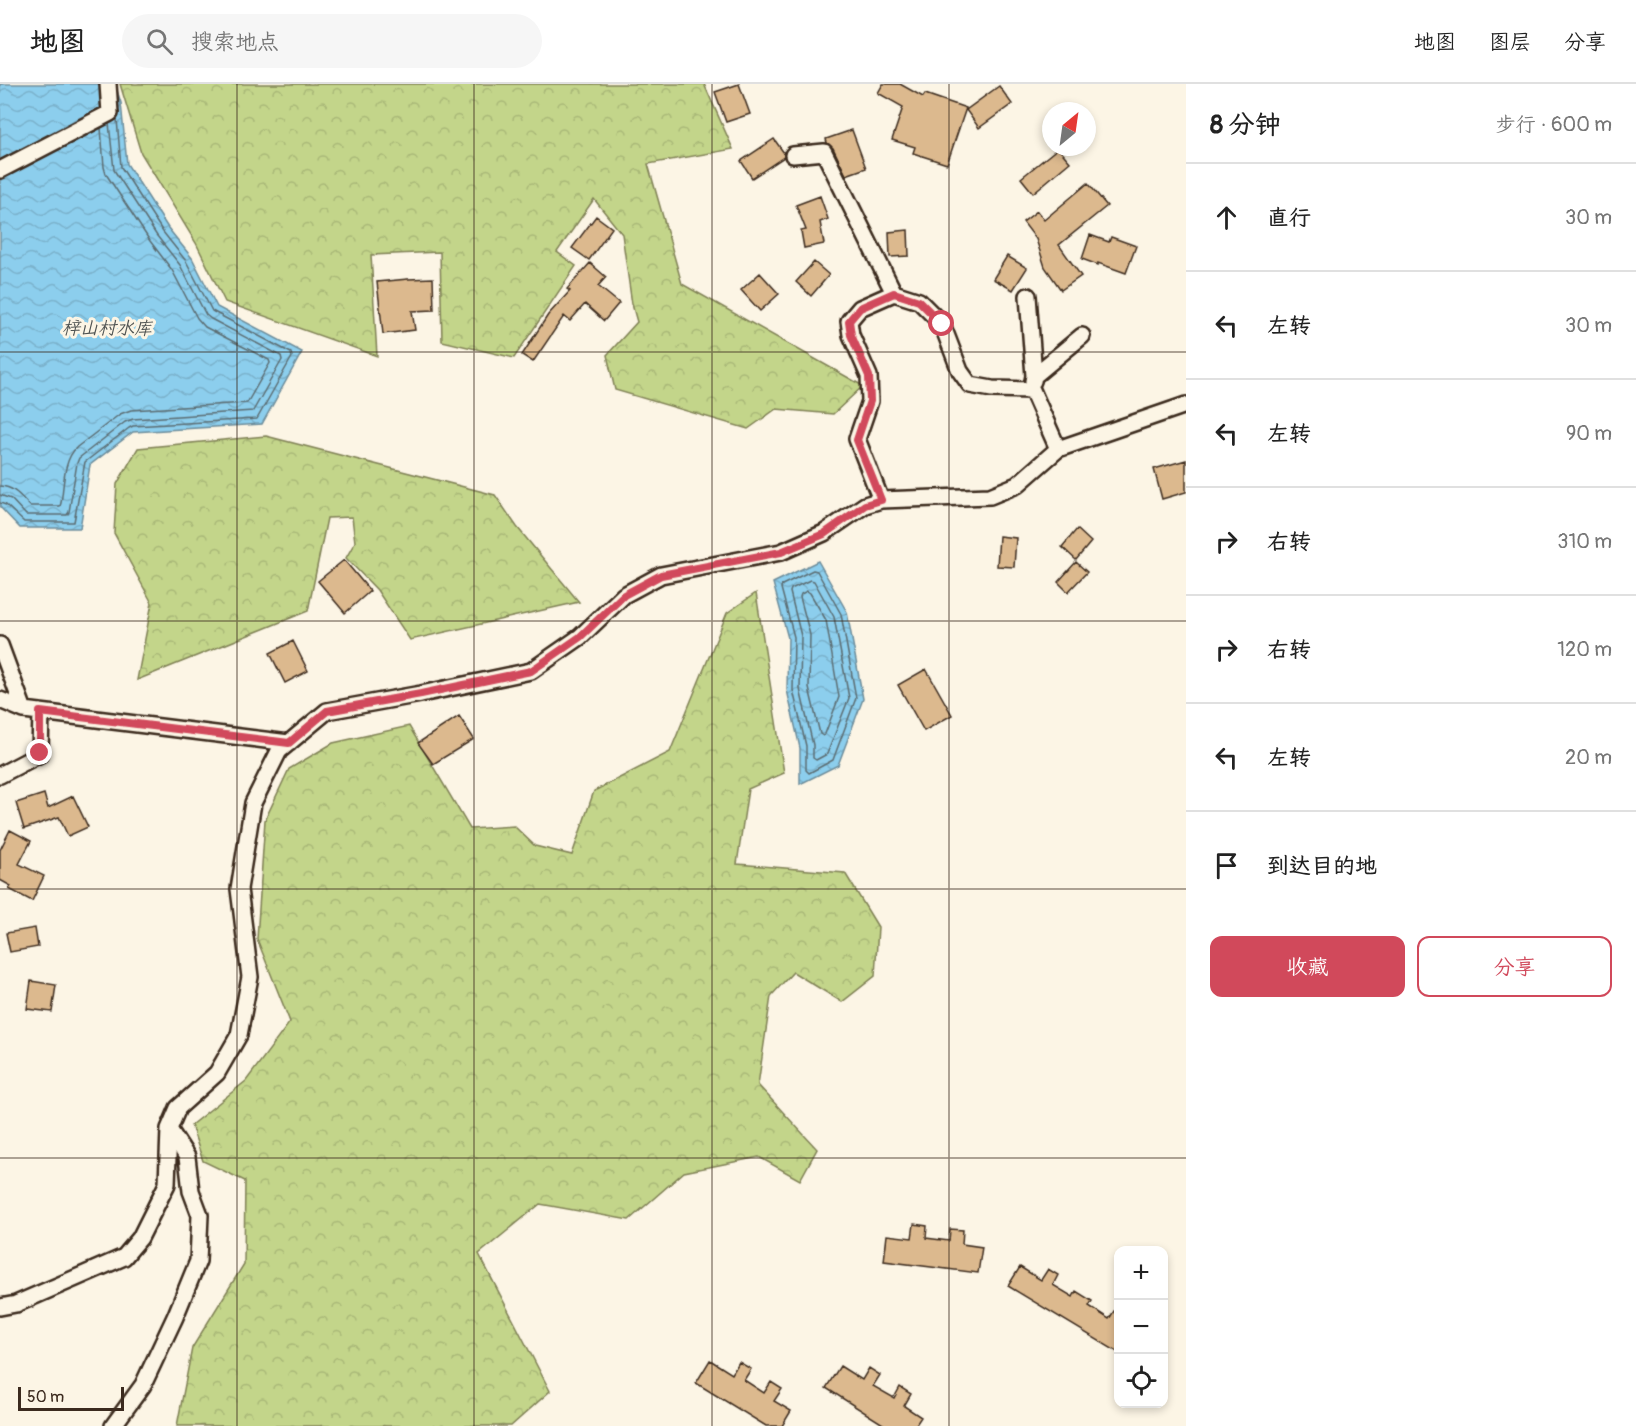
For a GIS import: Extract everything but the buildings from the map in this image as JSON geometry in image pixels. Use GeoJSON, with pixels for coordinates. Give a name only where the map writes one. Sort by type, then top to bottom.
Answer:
{"type":"FeatureCollection","features":[{"type":"Feature","properties":{"kind":"street"},"geometry":{"type":"LineString","coordinates":[[0,170],[110,113],[108,84]]}},
{"type":"Feature","properties":{"kind":"street"},"geometry":{"type":"LineString","coordinates":[[793,155],[824,152],[894,293]]}},
{"type":"Feature","properties":{"kind":"street"},"geometry":{"type":"LineString","coordinates":[[881,500],[857,440],[870,401],[869,376],[851,335],[849,321],[860,308],[894,293],[919,301],[942,324],[960,371],[969,385],[992,389],[1033,383],[1082,336]]}},
{"type":"Feature","properties":{"kind":"street"},"geometry":{"type":"LineString","coordinates":[[1028,296],[1033,383],[1058,449]]}},
{"type":"Feature","properties":{"kind":"street"},"geometry":{"type":"LineString","coordinates":[[0,1307],[16,1304],[124,1257],[140,1238],[167,1184],[169,1129],[178,1108],[217,1072],[239,1035],[250,977],[239,889],[253,803],[279,751],[327,711],[531,671],[580,637],[624,595],[661,575],[781,552],[824,534],[865,505],[881,500],[990,495],[1017,485],[1058,449],[1186,405]]}},
{"type":"Feature","properties":{"kind":"street"},"geometry":{"type":"LineString","coordinates":[[0,645],[24,710]]}},
{"type":"Feature","properties":{"kind":"street"},"geometry":{"type":"LineString","coordinates":[[0,700],[24,710],[289,743]]}},
{"type":"Feature","properties":{"kind":"street"},"geometry":{"type":"LineString","coordinates":[[0,775],[40,753],[40,712]]}},
{"type":"Feature","properties":{"kind":"street"},"geometry":{"type":"LineString","coordinates":[[113,1426],[143,1385],[198,1261],[200,1215],[191,1191],[187,1157],[169,1129]]}},
{"type":"Feature","properties":{"kind":"green space"},"geometry":{"type":"Polygon","coordinates":[[[120,84],[704,84],[733,149],[648,164],[682,284],[863,386],[833,414],[776,409],[748,429],[615,390],[607,355],[637,322],[632,304],[622,234],[594,199],[557,252],[576,266],[514,358],[442,341],[440,252],[371,255],[377,356],[225,302],[196,243],[141,153],[120,84]]]}},
{"type":"Feature","properties":{"kind":"green space"},"geometry":{"type":"Polygon","coordinates":[[[266,436],[495,495],[517,527],[579,602],[410,640],[377,590],[346,558],[355,542],[352,517],[327,518],[308,611],[137,680],[152,603],[114,533],[117,484],[138,448],[266,436]]]}},
{"type":"Feature","properties":{"kind":"green space"},"geometry":{"type":"Polygon","coordinates":[[[756,593],[784,773],[748,789],[737,864],[845,873],[878,927],[875,976],[842,1002],[793,972],[771,996],[758,1085],[817,1149],[800,1180],[759,1157],[684,1172],[629,1220],[540,1204],[479,1254],[550,1391],[511,1426],[177,1426],[192,1348],[244,1264],[245,1181],[203,1161],[191,1125],[246,1081],[290,1022],[257,939],[265,820],[289,769],[333,743],[409,726],[470,829],[514,826],[535,846],[572,855],[594,791],[670,752],[727,613],[756,593]]]}},
{"type":"Feature","properties":{"kind":"water","name":"梓山村水库"},"geometry":{"type":"Polygon","coordinates":[[[0,84],[115,84],[121,103],[127,164],[168,228],[192,258],[217,307],[302,352],[262,424],[133,432],[90,465],[80,528],[20,528],[0,507],[0,84]]]}},
{"type":"Feature","properties":{"kind":"water"},"geometry":{"type":"Polygon","coordinates":[[[818,561],[847,612],[863,699],[838,765],[800,784],[800,748],[787,690],[788,638],[773,583],[818,561]]]}},
{"type":"Feature","properties":{"kind":"route"},"geometry":{"type":"LineString","coordinates":[[40,753],[40,712],[289,743],[327,711],[531,671],[580,637],[624,595],[661,575],[781,552],[824,534],[865,505],[881,500],[857,440],[870,401],[869,376],[851,335],[849,321],[860,308],[894,293],[919,301],[942,324]]}}]}
